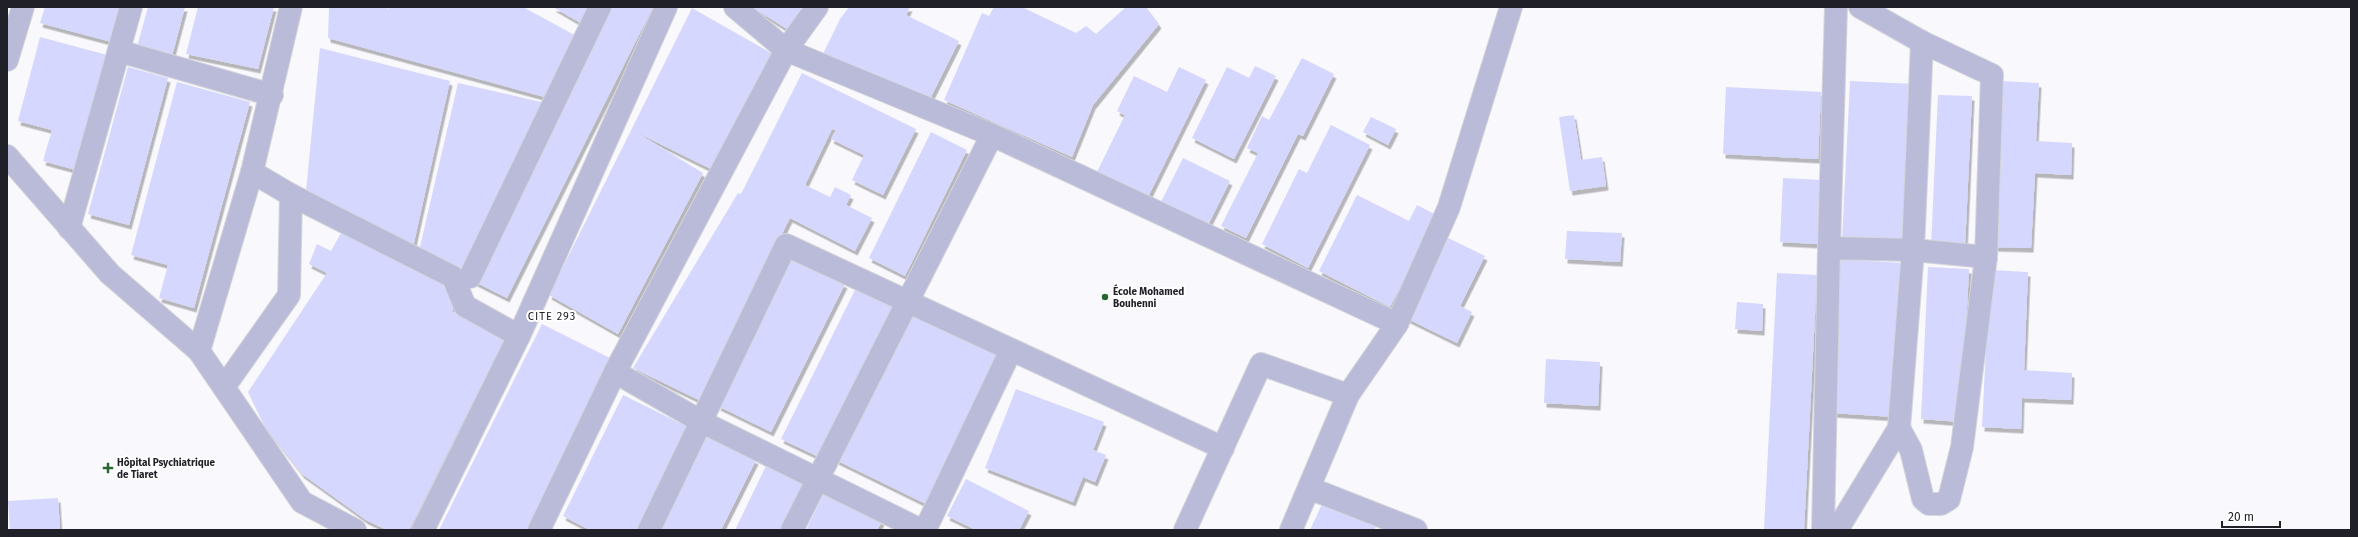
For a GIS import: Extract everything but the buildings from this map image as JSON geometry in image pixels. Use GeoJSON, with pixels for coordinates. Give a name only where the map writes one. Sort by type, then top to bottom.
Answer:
{"type":"FeatureCollection","features":[{"type":"Feature","properties":{"kind":"street"},"geometry":{"type":"LineString","coordinates":[[7,60],[23,7]]}},
{"type":"Feature","properties":{"kind":"street"},"geometry":{"type":"LineString","coordinates":[[69,228],[131,7]]}},
{"type":"Feature","properties":{"kind":"street"},"geometry":{"type":"LineString","coordinates":[[199,351],[252,172],[272,94],[291,7]]}},
{"type":"Feature","properties":{"kind":"street"},"geometry":{"type":"LineString","coordinates":[[470,278],[600,7]]}},
{"type":"Feature","properties":{"kind":"street"},"geometry":{"type":"LineString","coordinates":[[423,530],[519,336],[666,7]]}},
{"type":"Feature","properties":{"kind":"street"},"geometry":{"type":"LineString","coordinates":[[735,7],[786,50],[992,135],[1397,324]]}},
{"type":"Feature","properties":{"kind":"street"},"geometry":{"type":"LineString","coordinates":[[544,528],[616,372],[786,50],[817,7]]}},
{"type":"Feature","properties":{"kind":"street"},"geometry":{"type":"LineString","coordinates":[[1291,530],[1348,395],[1397,324],[1449,207],[1511,7]]}},
{"type":"Feature","properties":{"kind":"street"},"geometry":{"type":"LineString","coordinates":[[1823,530],[1836,7]]}},
{"type":"Feature","properties":{"kind":"street"},"geometry":{"type":"LineString","coordinates":[[1860,7],[1922,42],[1992,75],[1986,257],[1962,447],[1949,499],[1941,504],[1929,504],[1923,499],[1911,450],[1899,428]]}},
{"type":"Feature","properties":{"kind":"street"},"geometry":{"type":"LineString","coordinates":[[1837,530],[1899,428],[1914,250],[1922,42]]}},
{"type":"Feature","properties":{"kind":"street"},"geometry":{"type":"LineString","coordinates":[[119,52],[272,94]]}},
{"type":"Feature","properties":{"kind":"street"},"geometry":{"type":"LineString","coordinates":[[792,530],[992,135]]}},
{"type":"Feature","properties":{"kind":"street"},"geometry":{"type":"LineString","coordinates":[[7,156],[110,274],[199,351],[302,502],[355,530]]}},
{"type":"Feature","properties":{"kind":"street"},"geometry":{"type":"LineString","coordinates":[[252,172],[291,195],[453,277],[465,306],[519,336]]}},
{"type":"Feature","properties":{"kind":"street"},"geometry":{"type":"LineString","coordinates":[[224,387],[289,296],[291,195]]}},
{"type":"Feature","properties":{"kind":"street"},"geometry":{"type":"LineString","coordinates":[[649,530],[786,245],[1223,448]]}},
{"type":"Feature","properties":{"kind":"street"},"geometry":{"type":"LineString","coordinates":[[1830,248],[1914,250],[1986,257]]}},
{"type":"Feature","properties":{"kind":"street"},"geometry":{"type":"LineString","coordinates":[[925,530],[1011,350]]}},
{"type":"Feature","properties":{"kind":"street"},"geometry":{"type":"LineString","coordinates":[[1185,530],[1261,364],[1348,395]]}},
{"type":"Feature","properties":{"kind":"street"},"geometry":{"type":"LineString","coordinates":[[616,372],[702,422],[921,530]]}},
{"type":"Feature","properties":{"kind":"street"},"geometry":{"type":"LineString","coordinates":[[1309,488],[1416,530]]}},
{"type":"Feature","properties":{"kind":"place","name":"École Mohamed Bouhenni"},"geometry":{"type":"Point","coordinates":[1105,297]}},
{"type":"Feature","properties":{"kind":"place","name":"Hôpital Psychiatrique de Tiaret"},"geometry":{"type":"Point","coordinates":[108,468]}},
{"type":"Feature","properties":{"kind":"district","name":"CITE 293"},"geometry":{"type":"Point","coordinates":[552,316]}}]}
